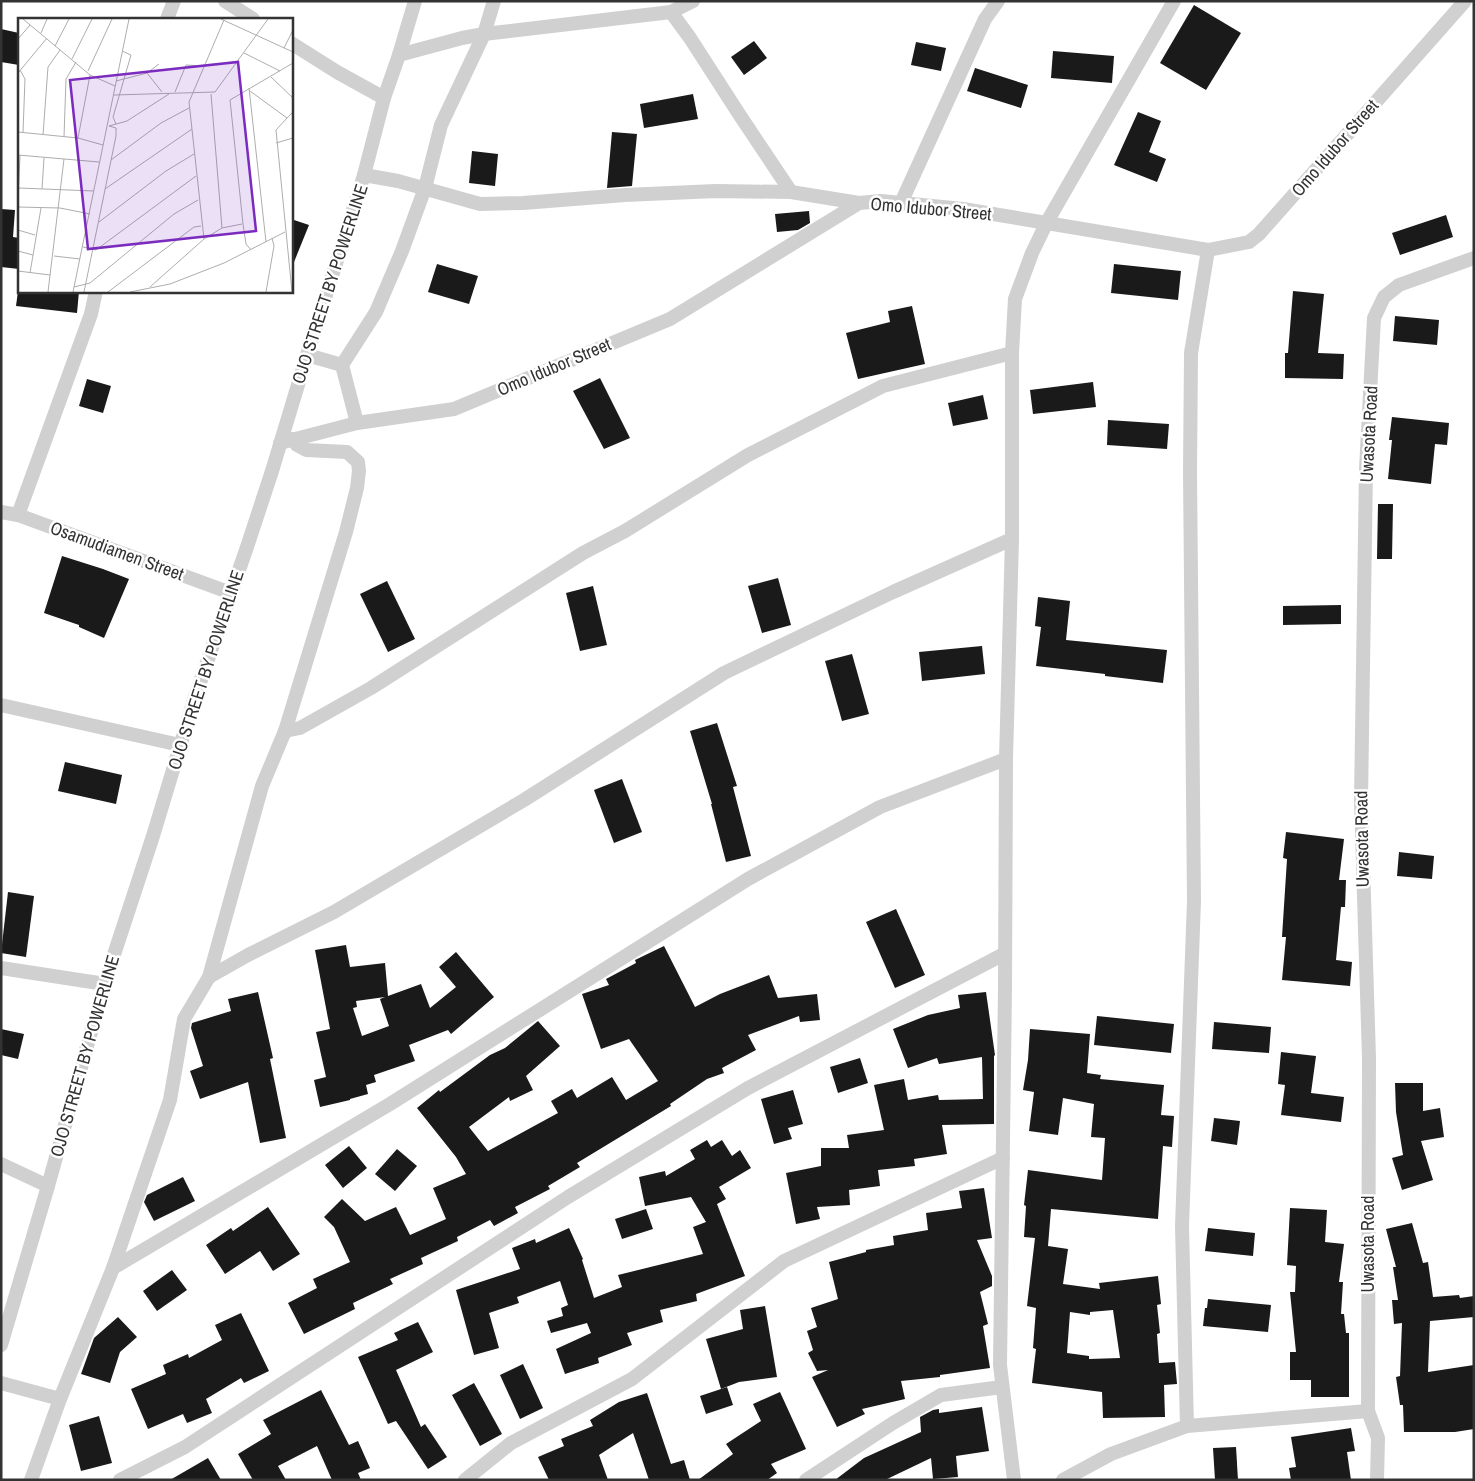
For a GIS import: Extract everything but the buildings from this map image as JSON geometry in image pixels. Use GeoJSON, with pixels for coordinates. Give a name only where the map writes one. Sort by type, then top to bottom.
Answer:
{"type":"FeatureCollection","features":[{"type":"Feature","properties":{"kind":"street"},"geometry":{"type":"LineString","coordinates":[[167,18],[174,1]]}},
{"type":"Feature","properties":{"kind":"street"},"geometry":{"type":"LineString","coordinates":[[225,1],[251,18]]}},
{"type":"Feature","properties":{"kind":"street","name":"OJO STREET BY POWERLINE"},"geometry":{"type":"LineString","coordinates":[[1,1345],[105,984],[180,745],[231,593],[287,441],[306,355],[364,174],[384,98],[415,1]]}},
{"type":"Feature","properties":{"kind":"street"},"geometry":{"type":"LineString","coordinates":[[356,423],[342,365],[376,312],[402,250],[425,188],[441,125],[484,34],[494,1]]}},
{"type":"Feature","properties":{"kind":"street"},"geometry":{"type":"LineString","coordinates":[[399,55],[484,34],[671,12],[694,1]]}},
{"type":"Feature","properties":{"kind":"street"},"geometry":{"type":"LineString","coordinates":[[901,204],[985,19],[998,1]]}},
{"type":"Feature","properties":{"kind":"street"},"geometry":{"type":"LineString","coordinates":[[1014,1480],[1000,1365],[1006,759],[1012,539],[1012,353],[1015,299],[1032,254],[1047,222],[1174,1]]}},
{"type":"Feature","properties":{"kind":"street","name":"Omo Idubor Street"},"geometry":{"type":"LineString","coordinates":[[287,441],[356,423],[454,409],[670,319],[859,203],[880,201],[963,209],[1208,250],[1249,242],[1260,234],[1465,1]]}},
{"type":"Feature","properties":{"kind":"street"},"geometry":{"type":"LineString","coordinates":[[671,12],[791,192]]}},
{"type":"Feature","properties":{"kind":"street"},"geometry":{"type":"LineString","coordinates":[[292,44],[337,72],[384,98]]}},
{"type":"Feature","properties":{"kind":"street"},"geometry":{"type":"LineString","coordinates":[[364,174],[425,188],[480,204],[523,203],[634,194],[716,192],[791,192],[859,203]]}},
{"type":"Feature","properties":{"kind":"street"},"geometry":{"type":"LineString","coordinates":[[1187,1426],[1182,1226],[1194,902],[1190,512],[1191,353],[1208,250]]}},
{"type":"Feature","properties":{"kind":"street","name":"Uwasota Road"},"geometry":{"type":"LineString","coordinates":[[1377,1480],[1378,1438],[1368,1411],[1369,1058],[1361,800],[1366,469],[1374,318],[1384,297],[1399,285],[1474,258]]}},
{"type":"Feature","properties":{"kind":"street"},"geometry":{"type":"LineString","coordinates":[[18,515],[91,314],[96,292]]}},
{"type":"Feature","properties":{"kind":"street"},"geometry":{"type":"LineString","coordinates":[[285,731],[300,728],[371,688],[583,553],[625,531],[757,451],[883,386],[1012,353]]}},
{"type":"Feature","properties":{"kind":"street"},"geometry":{"type":"LineString","coordinates":[[306,355],[342,365]]}},
{"type":"Feature","properties":{"kind":"street"},"geometry":{"type":"LineString","coordinates":[[31,1480],[60,1399],[113,1268],[170,1100],[184,1019],[209,977],[262,786],[285,731],[346,532],[359,472],[358,462],[347,452],[306,450],[287,441]]}},
{"type":"Feature","properties":{"kind":"street","name":"Osamudiamen Street"},"geometry":{"type":"LineString","coordinates":[[1,512],[18,515],[231,593]]}},
{"type":"Feature","properties":{"kind":"street"},"geometry":{"type":"LineString","coordinates":[[209,977],[248,955],[334,912],[516,805],[724,673],[893,592],[1012,539]]}},
{"type":"Feature","properties":{"kind":"street"},"geometry":{"type":"LineString","coordinates":[[1,705],[180,745]]}},
{"type":"Feature","properties":{"kind":"street"},"geometry":{"type":"LineString","coordinates":[[113,1268],[390,1104],[748,879],[880,806],[1006,759]]}},
{"type":"Feature","properties":{"kind":"street"},"geometry":{"type":"LineString","coordinates":[[120,1480],[185,1447],[568,1197],[748,1088],[1004,954]]}},
{"type":"Feature","properties":{"kind":"street"},"geometry":{"type":"LineString","coordinates":[[1,968],[105,984]]}},
{"type":"Feature","properties":{"kind":"street"},"geometry":{"type":"LineString","coordinates":[[465,1480],[511,1443],[632,1379],[784,1261],[1002,1158]]}},
{"type":"Feature","properties":{"kind":"street"},"geometry":{"type":"LineString","coordinates":[[1,1164],[48,1186]]}},
{"type":"Feature","properties":{"kind":"street"},"geometry":{"type":"LineString","coordinates":[[1,1383],[60,1399]]}},
{"type":"Feature","properties":{"kind":"street"},"geometry":{"type":"LineString","coordinates":[[806,1480],[893,1423],[941,1395],[1002,1387]]}},
{"type":"Feature","properties":{"kind":"street"},"geometry":{"type":"LineString","coordinates":[[1063,1480],[1111,1454],[1187,1426],[1368,1411]]}}]}
